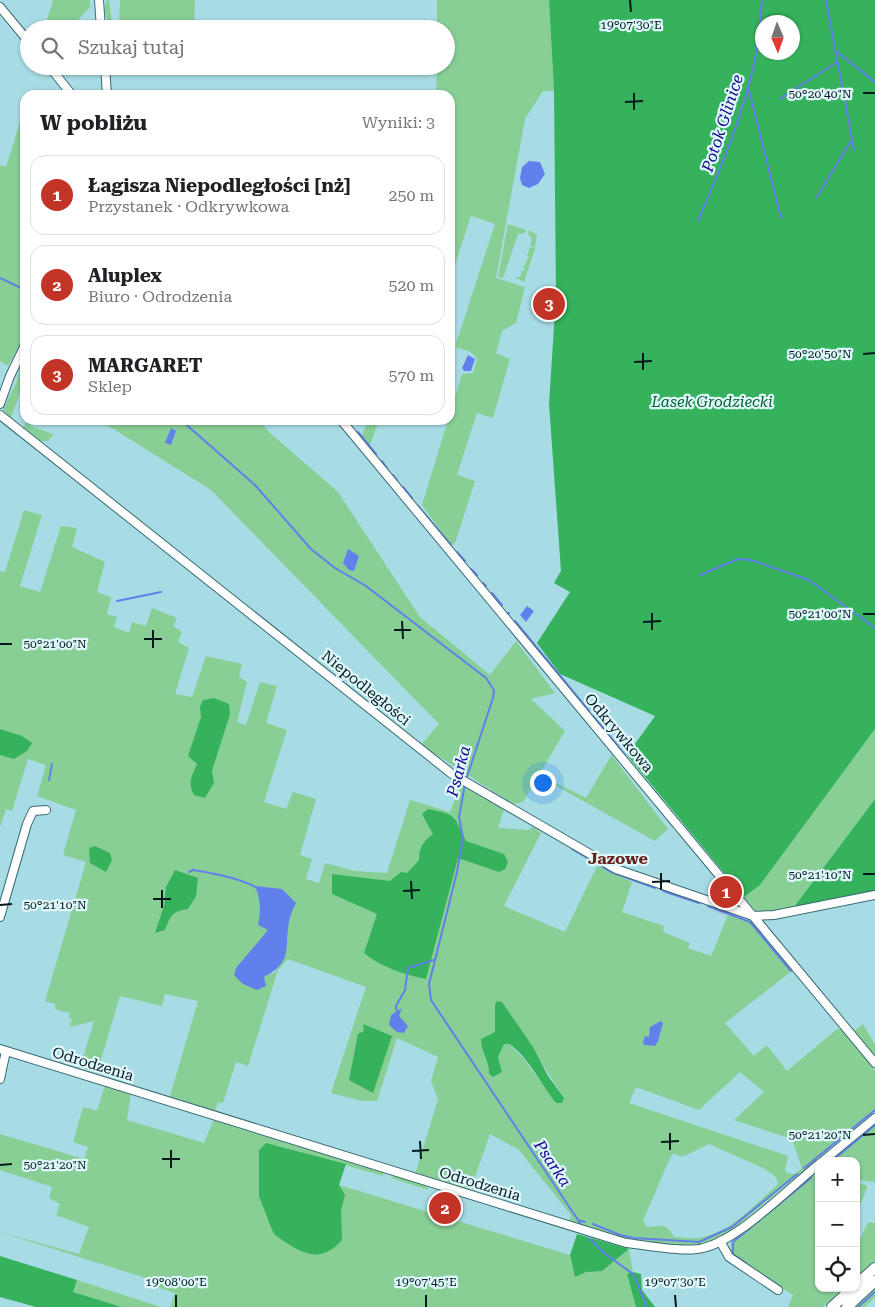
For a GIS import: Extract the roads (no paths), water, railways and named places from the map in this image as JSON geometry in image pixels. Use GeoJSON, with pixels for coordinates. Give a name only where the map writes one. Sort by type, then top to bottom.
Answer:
{"type":"FeatureCollection","features":[{"type":"Feature","properties":{"kind":"main road"},"geometry":{"type":"LineString","coordinates":[[860,1281],[875,1268]]}},
{"type":"Feature","properties":{"kind":"main road"},"geometry":{"type":"LineString","coordinates":[[847,1307],[875,1281]]}},
{"type":"Feature","properties":{"kind":"main road"},"geometry":{"type":"LineString","coordinates":[[832,1307],[849,1292]]}},
{"type":"Feature","properties":{"kind":"street"},"geometry":{"type":"LineString","coordinates":[[98,0],[101,20]]}},
{"type":"Feature","properties":{"kind":"street"},"geometry":{"type":"LineString","coordinates":[[0,7],[20,31]]}},
{"type":"Feature","properties":{"kind":"street"},"geometry":{"type":"LineString","coordinates":[[56,75],[68,90]]}},
{"type":"Feature","properties":{"kind":"street"},"geometry":{"type":"LineString","coordinates":[[106,75],[107,90]]}},
{"type":"Feature","properties":{"kind":"street"},"geometry":{"type":"LineString","coordinates":[[0,404],[20,355]]}},
{"type":"Feature","properties":{"kind":"street","name":"Niepodległości"},"geometry":{"type":"LineString","coordinates":[[0,415],[460,779],[616,869],[753,916]]}},
{"type":"Feature","properties":{"kind":"street","name":"Odkrywkowa"},"geometry":{"type":"LineString","coordinates":[[345,425],[875,1063]]}},
{"type":"Feature","properties":{"kind":"street"},"geometry":{"type":"LineString","coordinates":[[0,917],[27,824],[33,811],[46,810]]}},
{"type":"Feature","properties":{"kind":"street"},"geometry":{"type":"LineString","coordinates":[[753,916],[774,915],[875,895]]}},
{"type":"Feature","properties":{"kind":"street"},"geometry":{"type":"LineString","coordinates":[[0,1079],[3,1050]]}},
{"type":"Feature","properties":{"kind":"street","name":"Odrodzenia"},"geometry":{"type":"LineString","coordinates":[[3,1050],[595,1235],[626,1243],[695,1250],[720,1241],[734,1234],[815,1167]]}},
{"type":"Feature","properties":{"kind":"street"},"geometry":{"type":"LineString","coordinates":[[828,1157],[875,1118]]}},
{"type":"Feature","properties":{"kind":"street"},"geometry":{"type":"LineString","coordinates":[[720,1241],[729,1257],[778,1290]]}},
{"type":"Feature","properties":{"kind":"water"},"geometry":{"type":"Polygon","coordinates":[[[529,161],[540,162],[545,174],[538,184],[529,188],[522,185],[520,178],[522,167],[529,161]]]}},
{"type":"Feature","properties":{"kind":"water"},"geometry":{"type":"Polygon","coordinates":[[[468,355],[475,359],[471,371],[464,371],[462,368],[468,355]]]}},
{"type":"Feature","properties":{"kind":"water"},"geometry":{"type":"Polygon","coordinates":[[[171,428],[176,431],[171,445],[165,443],[171,428]]]}},
{"type":"Feature","properties":{"kind":"water"},"geometry":{"type":"Polygon","coordinates":[[[348,549],[359,556],[354,571],[349,570],[343,563],[348,549]]]}},
{"type":"Feature","properties":{"kind":"water"},"geometry":{"type":"Polygon","coordinates":[[[527,606],[534,611],[526,622],[520,615],[527,606]]]}},
{"type":"Feature","properties":{"kind":"water"},"geometry":{"type":"Polygon","coordinates":[[[255,886],[282,889],[296,903],[289,919],[284,960],[280,966],[264,977],[266,986],[257,990],[243,984],[234,975],[236,968],[268,930],[258,925],[260,905],[255,886]]]}},
{"type":"Feature","properties":{"kind":"water"},"geometry":{"type":"Polygon","coordinates":[[[402,1008],[399,1016],[408,1026],[404,1033],[397,1032],[389,1025],[391,1015],[402,1008]]]}},
{"type":"Feature","properties":{"kind":"water"},"geometry":{"type":"Polygon","coordinates":[[[661,1021],[663,1023],[655,1046],[644,1045],[645,1036],[649,1037],[650,1027],[661,1021]]]}},
{"type":"Feature","properties":{"kind":"waterway","name":"Potok Glinice"},"geometry":{"type":"LineString","coordinates":[[698,221],[746,97],[756,54],[762,0]]}},
{"type":"Feature","properties":{"kind":"waterway","name":"Potok Glinice"},"geometry":{"type":"LineString","coordinates":[[826,0],[854,150]]}},
{"type":"Feature","properties":{"kind":"waterway","name":"Potok Glinice"},"geometry":{"type":"LineString","coordinates":[[836,51],[875,82]]}},
{"type":"Feature","properties":{"kind":"waterway"},"geometry":{"type":"LineString","coordinates":[[780,99],[837,62]]}},
{"type":"Feature","properties":{"kind":"waterway"},"geometry":{"type":"LineString","coordinates":[[748,87],[781,218]]}},
{"type":"Feature","properties":{"kind":"waterway"},"geometry":{"type":"LineString","coordinates":[[817,197],[852,139]]}},
{"type":"Feature","properties":{"kind":"waterway","name":"Psarka"},"geometry":{"type":"LineString","coordinates":[[0,278],[20,288]]}},
{"type":"Feature","properties":{"kind":"waterway","name":"Psarka"},"geometry":{"type":"LineString","coordinates":[[187,425],[255,485],[311,549],[335,568],[366,586],[486,678],[494,690],[493,698],[466,780]]}},
{"type":"Feature","properties":{"kind":"waterway"},"geometry":{"type":"LineString","coordinates":[[358,432],[376,454]]}},
{"type":"Feature","properties":{"kind":"waterway"},"geometry":{"type":"LineString","coordinates":[[382,461],[387,468]]}},
{"type":"Feature","properties":{"kind":"waterway"},"geometry":{"type":"LineString","coordinates":[[393,475],[397,480]]}},
{"type":"Feature","properties":{"kind":"waterway"},"geometry":{"type":"LineString","coordinates":[[403,487],[412,498]]}},
{"type":"Feature","properties":{"kind":"waterway"},"geometry":{"type":"LineString","coordinates":[[418,506],[451,545]]}},
{"type":"Feature","properties":{"kind":"waterway"},"geometry":{"type":"LineString","coordinates":[[457,552],[465,561]]}},
{"type":"Feature","properties":{"kind":"waterway"},"geometry":{"type":"LineString","coordinates":[[700,575],[738,559],[751,560],[809,580],[875,628]]}},
{"type":"Feature","properties":{"kind":"waterway"},"geometry":{"type":"LineString","coordinates":[[471,569],[477,575]]}},
{"type":"Feature","properties":{"kind":"waterway"},"geometry":{"type":"LineString","coordinates":[[483,583],[486,586]]}},
{"type":"Feature","properties":{"kind":"waterway"},"geometry":{"type":"LineString","coordinates":[[117,601],[161,592]]}},
{"type":"Feature","properties":{"kind":"waterway"},"geometry":{"type":"LineString","coordinates":[[492,593],[502,605]]}},
{"type":"Feature","properties":{"kind":"waterway"},"geometry":{"type":"LineString","coordinates":[[515,621],[589,711]]}},
{"type":"Feature","properties":{"kind":"waterway"},"geometry":{"type":"LineString","coordinates":[[593,716],[604,729]]}},
{"type":"Feature","properties":{"kind":"waterway"},"geometry":{"type":"LineString","coordinates":[[608,734],[625,755]]}},
{"type":"Feature","properties":{"kind":"waterway"},"geometry":{"type":"LineString","coordinates":[[49,780],[52,764]]}},
{"type":"Feature","properties":{"kind":"waterway","name":"Psarka"},"geometry":{"type":"LineString","coordinates":[[465,784],[459,817],[463,838],[457,872],[429,984],[431,1000],[582,1226]]}},
{"type":"Feature","properties":{"kind":"waterway"},"geometry":{"type":"LineString","coordinates":[[572,849],[611,872],[655,888]]}},
{"type":"Feature","properties":{"kind":"waterway"},"geometry":{"type":"LineString","coordinates":[[189,872],[193,870],[226,876],[257,888]]}},
{"type":"Feature","properties":{"kind":"waterway"},"geometry":{"type":"LineString","coordinates":[[663,891],[699,903]]}},
{"type":"Feature","properties":{"kind":"waterway"},"geometry":{"type":"LineString","coordinates":[[708,906],[750,922],[791,971]]}},
{"type":"Feature","properties":{"kind":"waterway"},"geometry":{"type":"LineString","coordinates":[[397,1012],[396,1006],[405,990],[408,968],[434,960]]}},
{"type":"Feature","properties":{"kind":"waterway"},"geometry":{"type":"LineString","coordinates":[[804,1168],[875,1110]]}},
{"type":"Feature","properties":{"kind":"waterway"},"geometry":{"type":"LineString","coordinates":[[837,1157],[875,1125]]}},
{"type":"Feature","properties":{"kind":"waterway"},"geometry":{"type":"LineString","coordinates":[[593,1224],[620,1235],[634,1238],[699,1242],[732,1227],[797,1174]]}},
{"type":"Feature","properties":{"kind":"waterway"},"geometry":{"type":"LineString","coordinates":[[746,1263],[733,1254],[733,1242],[811,1178]]}},
{"type":"Feature","properties":{"kind":"waterway","name":"Psarka"},"geometry":{"type":"LineString","coordinates":[[578,1220],[585,1222]]}},
{"type":"Feature","properties":{"kind":"waterway","name":"Psarka"},"geometry":{"type":"LineString","coordinates":[[590,1239],[604,1253],[633,1274],[647,1307]]}},
{"type":"Feature","properties":{"kind":"waterway"},"geometry":{"type":"LineString","coordinates":[[858,1307],[875,1292]]}},
{"type":"Feature","properties":{"kind":"place","name":"MARGARET"},"geometry":{"type":"Point","coordinates":[549,304]}},
{"type":"Feature","properties":{"kind":"place","name":"Łagisza Niepodległości [nż]"},"geometry":{"type":"Point","coordinates":[726,892]}},
{"type":"Feature","properties":{"kind":"place","name":"Aluplex"},"geometry":{"type":"Point","coordinates":[445,1208]}},
{"type":"Feature","properties":{"kind":"district","name":"Jazowe"},"geometry":{"type":"Point","coordinates":[618,858]}},
{"type":"Feature","properties":{"kind":"park label","name":"Lasek Grodziecki"},"geometry":{"type":"Point","coordinates":[712,402]}}]}
